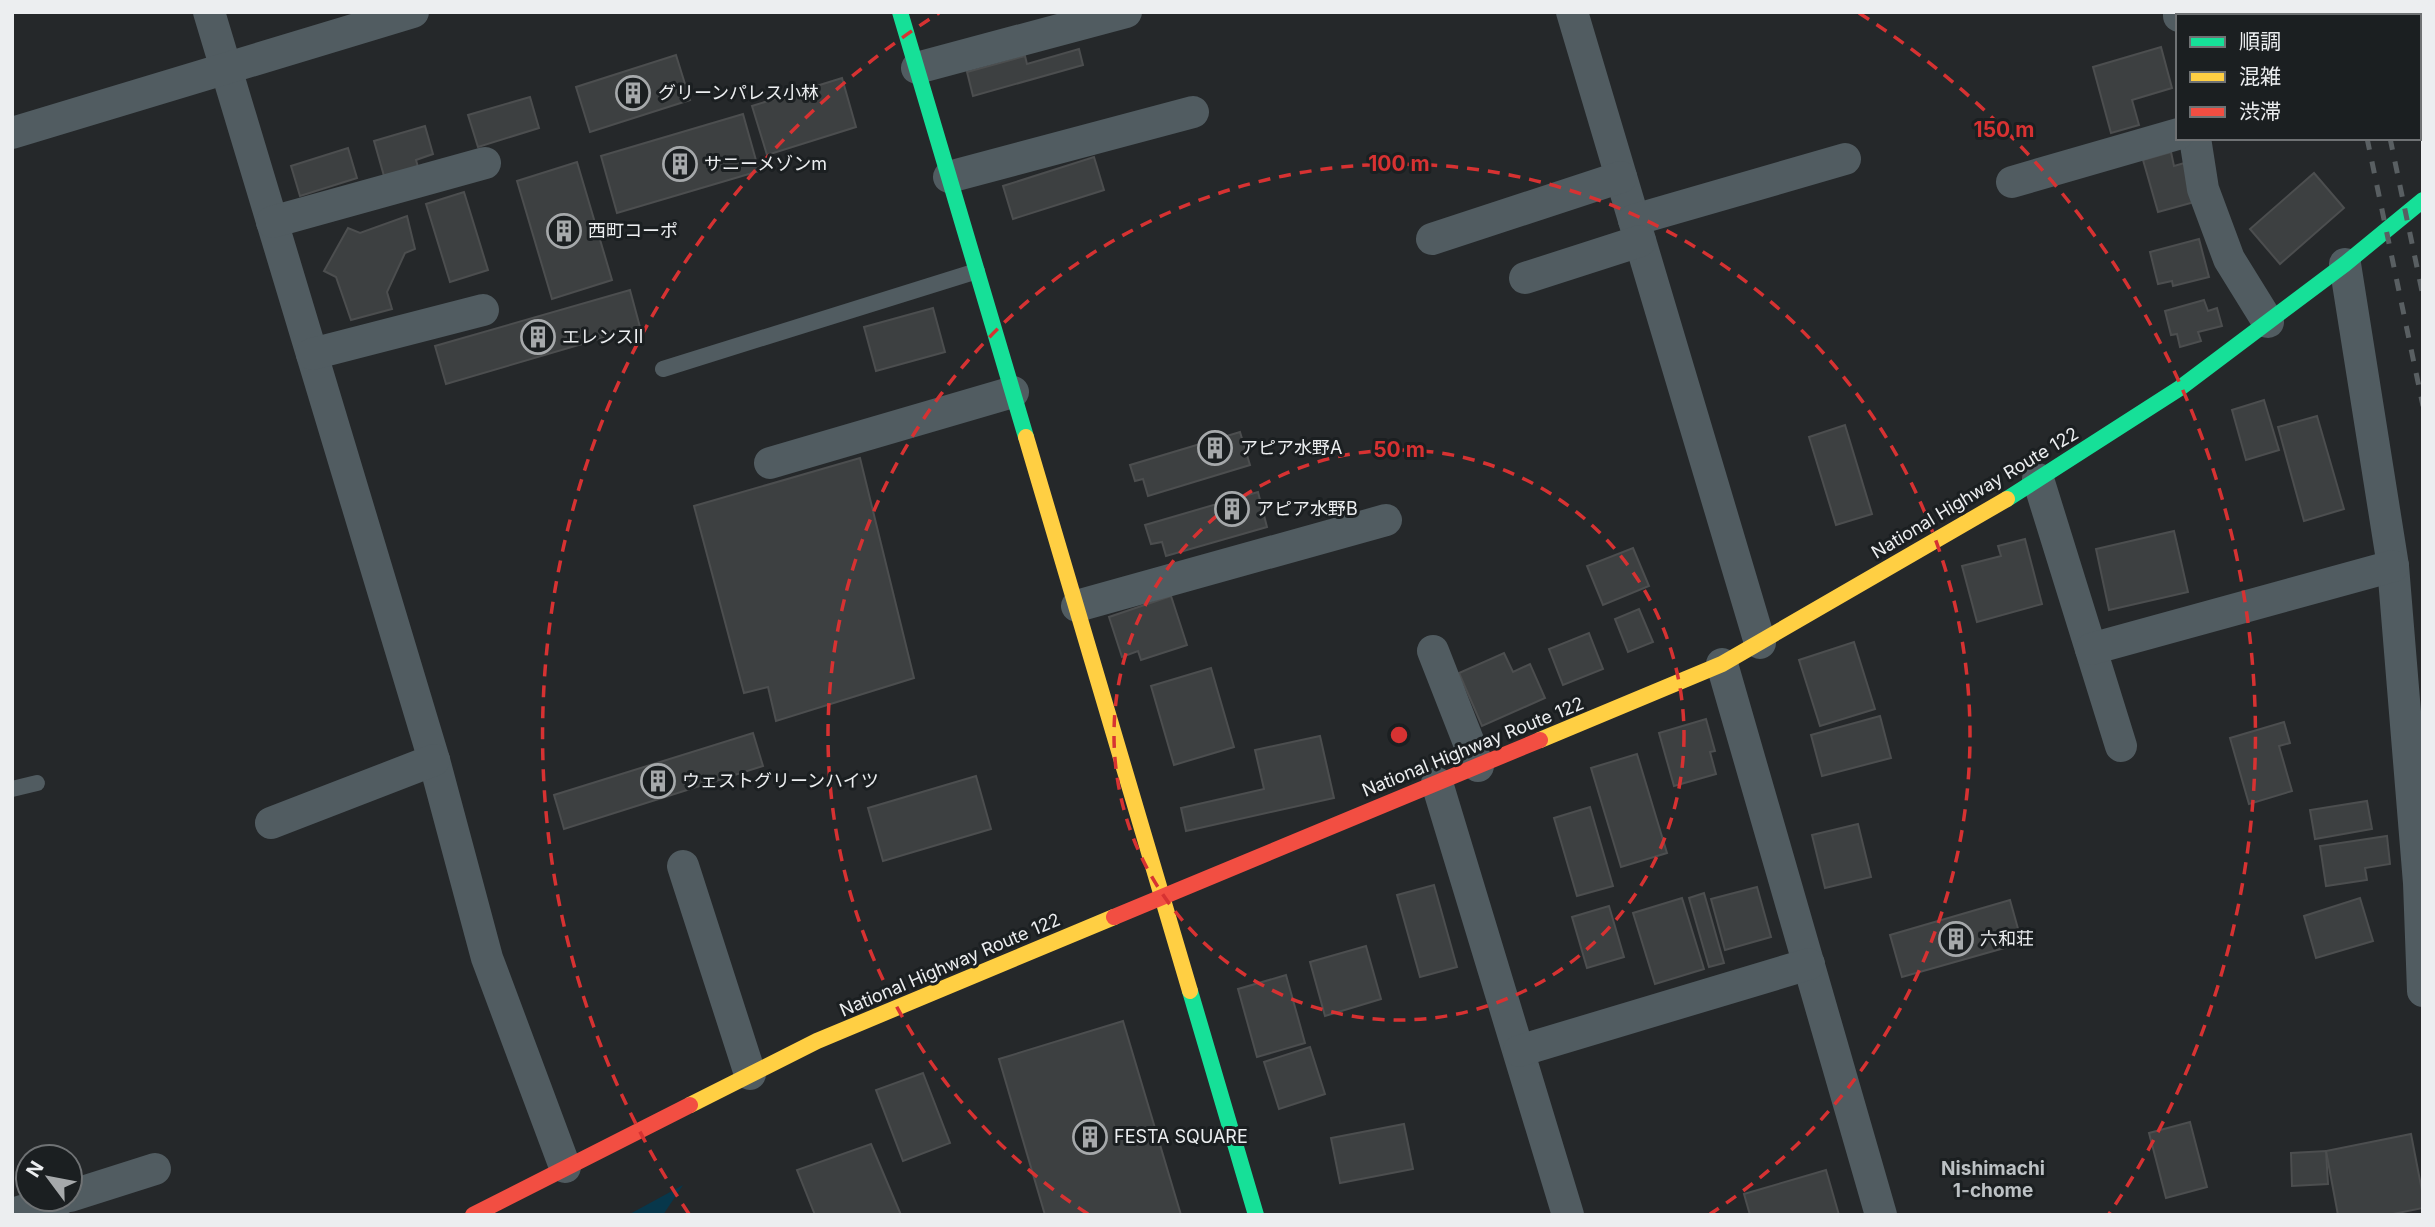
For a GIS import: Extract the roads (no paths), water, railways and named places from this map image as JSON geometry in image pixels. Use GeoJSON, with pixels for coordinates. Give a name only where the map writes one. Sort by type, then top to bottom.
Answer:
{"type":"FeatureCollection","features":[{"type":"Feature","properties":{"kind":"main road"},"geometry":{"type":"LineString","coordinates":[[900,12],[1256,1215]]}},
{"type":"Feature","properties":{"kind":"main road","name":"National Highway Route 122"},"geometry":{"type":"LineString","coordinates":[[473,1215],[817,1041],[1722,664],[1999,504],[2180,388],[2345,264],[2423,200]]}},
{"type":"Feature","properties":{"kind":"street"},"geometry":{"type":"LineString","coordinates":[[209,12],[434,760],[487,958],[565,1167]]}},
{"type":"Feature","properties":{"kind":"street"},"geometry":{"type":"LineString","coordinates":[[12,133],[413,12]]}},
{"type":"Feature","properties":{"kind":"street"},"geometry":{"type":"LineString","coordinates":[[917,68],[1126,12]]}},
{"type":"Feature","properties":{"kind":"street"},"geometry":{"type":"LineString","coordinates":[[1572,12],[1760,643]]}},
{"type":"Feature","properties":{"kind":"street"},"geometry":{"type":"LineString","coordinates":[[949,177],[1193,112]]}},
{"type":"Feature","properties":{"kind":"street"},"geometry":{"type":"LineString","coordinates":[[2012,182],[2176,135]]}},
{"type":"Feature","properties":{"kind":"street"},"geometry":{"type":"LineString","coordinates":[[2195,140],[2203,189],[2229,259],[2268,322]]}},
{"type":"Feature","properties":{"kind":"street"},"geometry":{"type":"LineString","coordinates":[[1525,278],[1637,231],[1845,159]]}},
{"type":"Feature","properties":{"kind":"street"},"geometry":{"type":"LineString","coordinates":[[272,222],[485,163]]}},
{"type":"Feature","properties":{"kind":"street"},"geometry":{"type":"LineString","coordinates":[[1432,239],[1621,177]]}},
{"type":"Feature","properties":{"kind":"street"},"geometry":{"type":"LineString","coordinates":[[2345,264],[2393,566],[2419,883],[2423,991]]}},
{"type":"Feature","properties":{"kind":"street"},"geometry":{"type":"LineString","coordinates":[[312,354],[483,310]]}},
{"type":"Feature","properties":{"kind":"street"},"geometry":{"type":"LineString","coordinates":[[770,463],[1013,392]]}},
{"type":"Feature","properties":{"kind":"street"},"geometry":{"type":"LineString","coordinates":[[2038,479],[2121,746]]}},
{"type":"Feature","properties":{"kind":"street"},"geometry":{"type":"LineString","coordinates":[[1077,606],[1386,520]]}},
{"type":"Feature","properties":{"kind":"street"},"geometry":{"type":"LineString","coordinates":[[2091,649],[2393,566]]}},
{"type":"Feature","properties":{"kind":"street"},"geometry":{"type":"LineString","coordinates":[[1433,651],[1478,766]]}},
{"type":"Feature","properties":{"kind":"street"},"geometry":{"type":"LineString","coordinates":[[1722,664],[1881,1215]]}},
{"type":"Feature","properties":{"kind":"street"},"geometry":{"type":"LineString","coordinates":[[271,823],[434,760]]}},
{"type":"Feature","properties":{"kind":"street"},"geometry":{"type":"LineString","coordinates":[[1437,783],[1568,1215]]}},
{"type":"Feature","properties":{"kind":"street"},"geometry":{"type":"LineString","coordinates":[[683,866],[750,1074]]}},
{"type":"Feature","properties":{"kind":"street"},"geometry":{"type":"LineString","coordinates":[[1519,1051],[1809,964]]}},
{"type":"Feature","properties":{"kind":"street"},"geometry":{"type":"LineString","coordinates":[[84,1192],[155,1169]]}},
{"type":"Feature","properties":{"kind":"lane"},"geometry":{"type":"LineString","coordinates":[[663,369],[977,271]]}},
{"type":"Feature","properties":{"kind":"lane"},"geometry":{"type":"LineString","coordinates":[[12,789],[37,783]]}},
{"type":"Feature","properties":{"kind":"railway"},"geometry":{"type":"LineString","coordinates":[[2367,140],[2423,406]]}},
{"type":"Feature","properties":{"kind":"railway"},"geometry":{"type":"LineString","coordinates":[[2390,140],[2423,296]]}},
{"type":"Feature","properties":{"kind":"place","name":"グリーンパレス小林"},"geometry":{"type":"Point","coordinates":[633,93]}},
{"type":"Feature","properties":{"kind":"place","name":"サニーメゾンm"},"geometry":{"type":"Point","coordinates":[680,164]}},
{"type":"Feature","properties":{"kind":"place","name":"西町コーポ"},"geometry":{"type":"Point","coordinates":[564,231]}},
{"type":"Feature","properties":{"kind":"place","name":"エレンスⅡ"},"geometry":{"type":"Point","coordinates":[538,337]}},
{"type":"Feature","properties":{"kind":"place","name":"アピア水野A"},"geometry":{"type":"Point","coordinates":[1215,448]}},
{"type":"Feature","properties":{"kind":"place","name":"アピア水野B"},"geometry":{"type":"Point","coordinates":[1232,509]}},
{"type":"Feature","properties":{"kind":"place","name":"ウェストグリーンハイツ"},"geometry":{"type":"Point","coordinates":[658,781]}},
{"type":"Feature","properties":{"kind":"place","name":"六和荘"},"geometry":{"type":"Point","coordinates":[1956,939]}},
{"type":"Feature","properties":{"kind":"place","name":"FESTA SQUARE"},"geometry":{"type":"Point","coordinates":[1090,1137]}},
{"type":"Feature","properties":{"kind":"district","name":"Nishimachi 1-chome"},"geometry":{"type":"Point","coordinates":[1993,1179]}}]}
